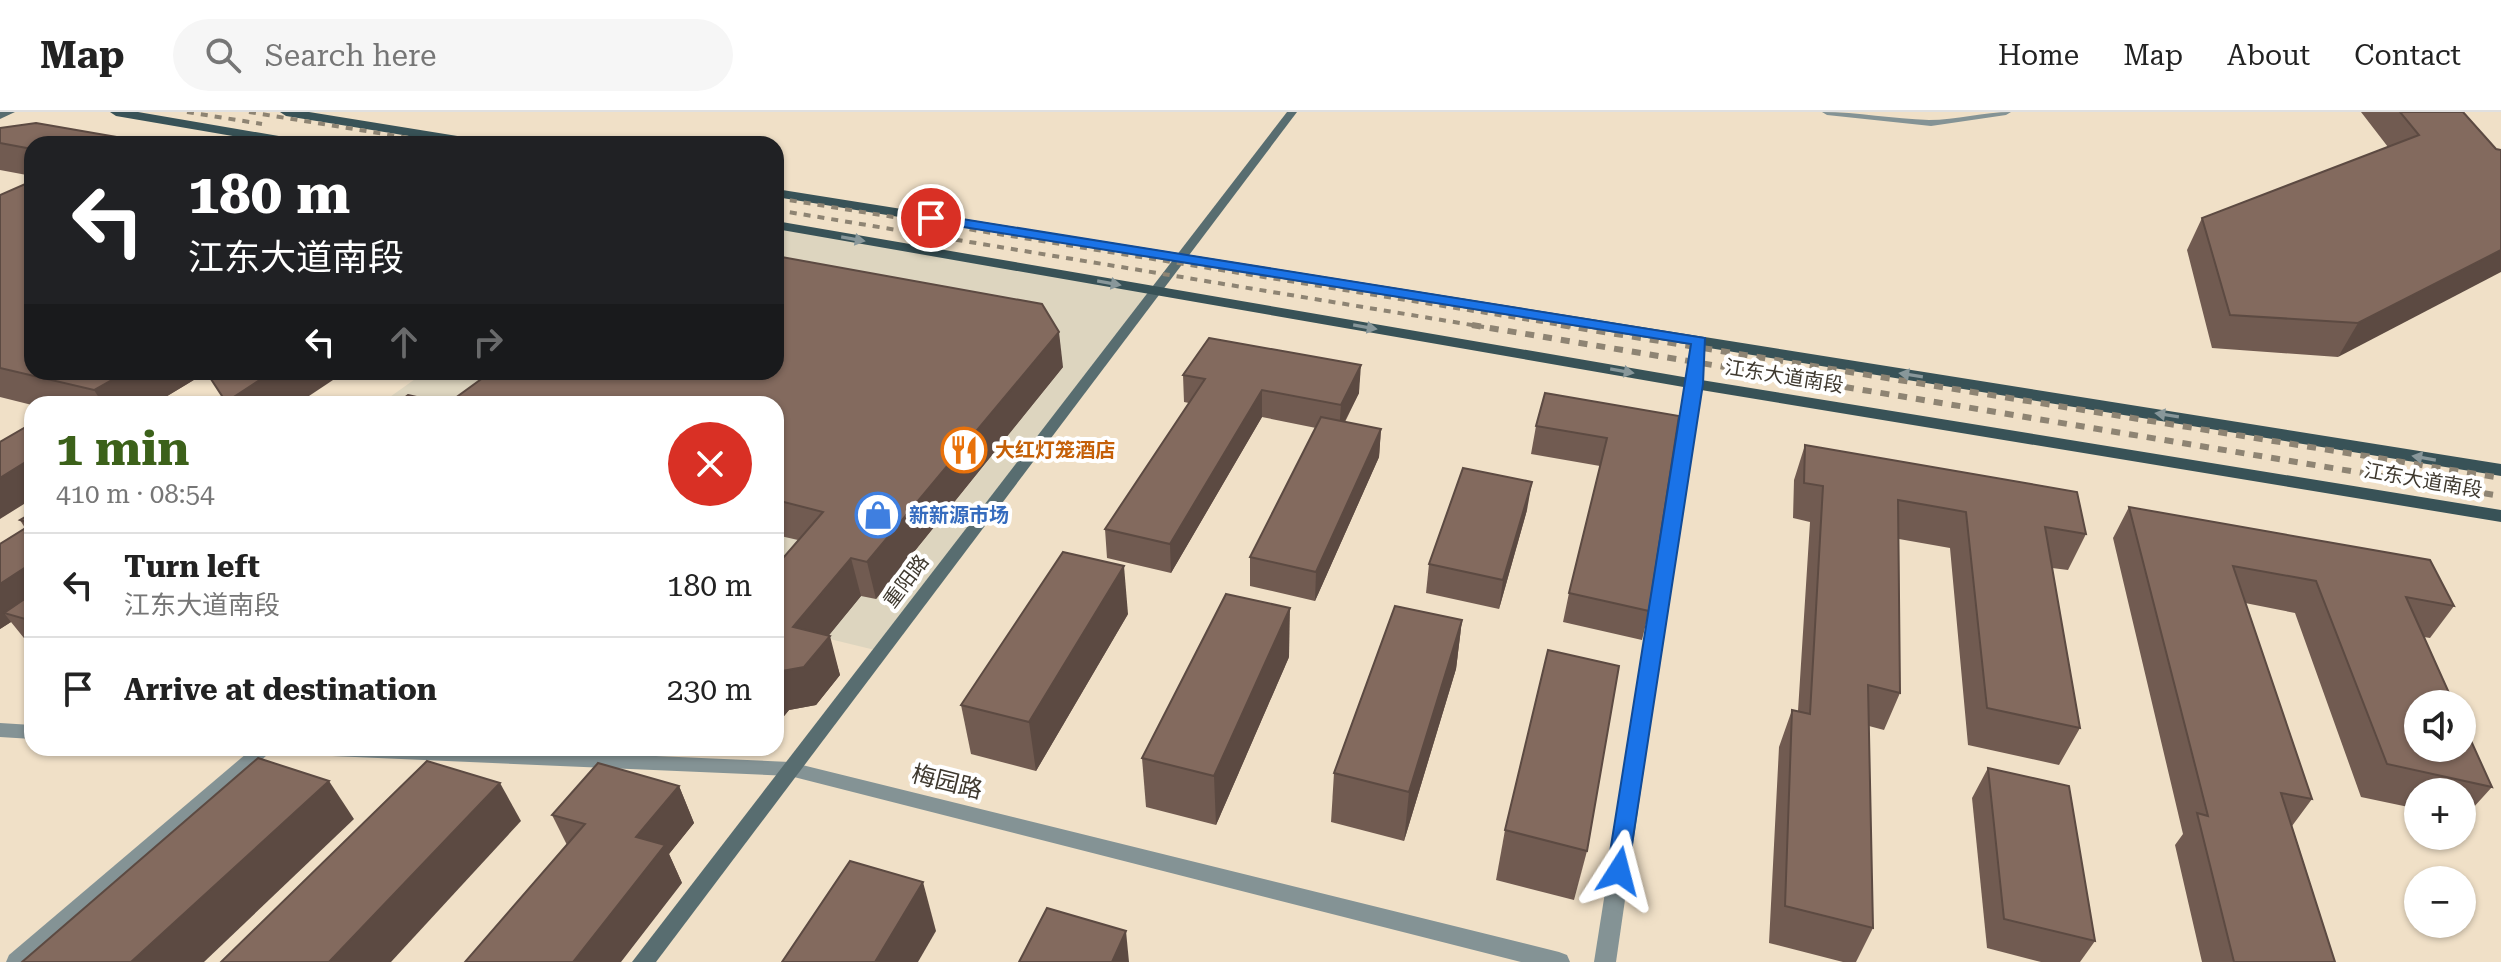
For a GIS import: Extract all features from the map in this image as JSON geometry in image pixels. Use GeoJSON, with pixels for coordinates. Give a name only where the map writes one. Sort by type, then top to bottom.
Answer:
{"type":"FeatureCollection","features":[{"type":"Feature","properties":{"kind":"main road"},"geometry":{"type":"LineString","coordinates":[[116,112],[256,136]]}},
{"type":"Feature","properties":{"kind":"main road"},"geometry":{"type":"LineString","coordinates":[[286,112],[433,136]]}},
{"type":"Feature","properties":{"kind":"main road","name":"江东大道南段"},"geometry":{"type":"LineString","coordinates":[[784,194],[2501,470]]}},
{"type":"Feature","properties":{"kind":"main road","name":"江东大道南段"},"geometry":{"type":"LineString","coordinates":[[784,226],[1695,384],[2501,516]]}},
{"type":"Feature","properties":{"kind":"street"},"geometry":{"type":"LineString","coordinates":[[0,116],[10,112]]}},
{"type":"Feature","properties":{"kind":"street","name":"重阳路"},"geometry":{"type":"LineString","coordinates":[[643,962],[1292,112]]}},
{"type":"Feature","properties":{"kind":"street"},"geometry":{"type":"LineString","coordinates":[[1827,112],[1931,123],[2006,112]]}},
{"type":"Feature","properties":{"kind":"street"},"geometry":{"type":"LineString","coordinates":[[1605,962],[1695,384],[1699,341]]}},
{"type":"Feature","properties":{"kind":"street"},"geometry":{"type":"LineString","coordinates":[[0,730],[24,732]]}},
{"type":"Feature","properties":{"kind":"street"},"geometry":{"type":"LineString","coordinates":[[17,962],[257,756]]}},
{"type":"Feature","properties":{"kind":"street","name":"梅园路"},"geometry":{"type":"LineString","coordinates":[[492,756],[790,769],[1559,962]]}},
{"type":"Feature","properties":{"kind":"shaded area","name":"新新源市场"},"geometry":{"type":"Polygon","coordinates":[[[784,227],[1154,291],[875,650],[784,628],[784,396],[391,396],[414,380],[784,380],[784,227]]]}},
{"type":"Feature","properties":{"kind":"building"},"geometry":{"type":"Polygon","coordinates":[[[2400,112],[2463,112],[2496,149],[2501,150],[2501,250],[2358,323],[2230,315],[2202,218],[2419,135],[2400,112]]]}},
{"type":"Feature","properties":{"kind":"building"},"geometry":{"type":"Polygon","coordinates":[[[36,123],[111,136],[24,136],[24,148],[0,143],[0,128],[36,123]]]}},
{"type":"Feature","properties":{"kind":"building"},"geometry":{"type":"Polygon","coordinates":[[[24,184],[24,374],[0,368],[0,195],[24,184]]]}},
{"type":"Feature","properties":{"kind":"building"},"geometry":{"type":"Polygon","coordinates":[[[784,257],[1042,304],[1059,332],[867,562],[851,558],[793,627],[830,636],[804,667],[784,671],[784,557],[823,512],[784,502],[784,396],[458,396],[480,380],[784,380],[784,257]]]}},
{"type":"Feature","properties":{"kind":"building"},"geometry":{"type":"Polygon","coordinates":[[[1209,338],[1361,365],[1341,405],[1262,390],[1170,544],[1105,529],[1205,379],[1183,375],[1209,338]]]}},
{"type":"Feature","properties":{"kind":"building"},"geometry":{"type":"Polygon","coordinates":[[[51,380],[112,380],[94,390],[51,380]]]}},
{"type":"Feature","properties":{"kind":"building"},"geometry":{"type":"Polygon","coordinates":[[[212,380],[260,380],[235,396],[222,396],[212,380]]]}},
{"type":"Feature","properties":{"kind":"building"},"geometry":{"type":"Polygon","coordinates":[[[1545,393],[1679,416],[1649,611],[1569,593],[1607,438],[1536,426],[1545,393]]]}},
{"type":"Feature","properties":{"kind":"building"},"geometry":{"type":"Polygon","coordinates":[[[1321,417],[1381,429],[1316,572],[1250,557],[1321,417]]]}},
{"type":"Feature","properties":{"kind":"building"},"geometry":{"type":"Polygon","coordinates":[[[24,428],[24,463],[0,478],[0,442],[24,428]]]}},
{"type":"Feature","properties":{"kind":"building"},"geometry":{"type":"Polygon","coordinates":[[[1805,445],[2077,492],[2086,534],[2045,527],[2080,728],[1987,708],[1966,512],[1898,500],[1900,693],[1868,685],[1873,928],[1785,906],[1792,710],[1810,714],[1823,486],[1804,483],[1805,445]]]}},
{"type":"Feature","properties":{"kind":"building"},"geometry":{"type":"Polygon","coordinates":[[[1463,468],[1532,482],[1503,580],[1429,564],[1463,468]]]}},
{"type":"Feature","properties":{"kind":"building"},"geometry":{"type":"Polygon","coordinates":[[[2129,507],[2430,560],[2454,606],[2406,597],[2448,690],[2404,690],[2404,762],[2476,762],[2476,752],[2492,787],[2476,783],[2476,778],[2451,778],[2387,764],[2316,581],[2233,566],[2312,799],[2281,793],[2335,962],[2234,962],[2197,813],[2208,816],[2129,507]]]}},
{"type":"Feature","properties":{"kind":"building"},"geometry":{"type":"Polygon","coordinates":[[[24,529],[24,568],[0,584],[0,544],[24,529]]]}},
{"type":"Feature","properties":{"kind":"building"},"geometry":{"type":"Polygon","coordinates":[[[1063,552],[1124,566],[1029,722],[961,705],[1063,552]]]}},
{"type":"Feature","properties":{"kind":"building"},"geometry":{"type":"Polygon","coordinates":[[[1226,594],[1290,608],[1214,776],[1142,758],[1226,594]]]}},
{"type":"Feature","properties":{"kind":"building"},"geometry":{"type":"Polygon","coordinates":[[[24,599],[24,619],[4,613],[24,599]]]}},
{"type":"Feature","properties":{"kind":"building"},"geometry":{"type":"Polygon","coordinates":[[[1395,606],[1462,620],[1409,792],[1334,773],[1395,606]]]}},
{"type":"Feature","properties":{"kind":"building"},"geometry":{"type":"Polygon","coordinates":[[[1548,650],[1619,666],[1587,851],[1505,830],[1548,650]]]}},
{"type":"Feature","properties":{"kind":"building"},"geometry":{"type":"Polygon","coordinates":[[[258,758],[329,781],[131,962],[22,962],[258,758]]]}},
{"type":"Feature","properties":{"kind":"building"},"geometry":{"type":"Polygon","coordinates":[[[427,761],[500,783],[329,962],[221,962],[427,761]]]}},
{"type":"Feature","properties":{"kind":"building"},"geometry":{"type":"Polygon","coordinates":[[[598,763],[679,786],[636,837],[665,845],[573,962],[465,962],[585,824],[552,815],[598,763]]]}},
{"type":"Feature","properties":{"kind":"building"},"geometry":{"type":"Polygon","coordinates":[[[1988,768],[2069,786],[2095,941],[2004,919],[1988,768]]]}},
{"type":"Feature","properties":{"kind":"building"},"geometry":{"type":"Polygon","coordinates":[[[850,861],[923,882],[875,962],[782,962],[850,861]]]}},
{"type":"Feature","properties":{"kind":"building"},"geometry":{"type":"Polygon","coordinates":[[[1047,908],[1126,931],[1112,962],[1019,962],[1047,908]]]}},
{"type":"Feature","properties":{"kind":"railway"},"geometry":{"type":"LineString","coordinates":[[187,112],[262,124]]}},
{"type":"Feature","properties":{"kind":"railway"},"geometry":{"type":"LineString","coordinates":[[249,112],[397,136]]}},
{"type":"Feature","properties":{"kind":"railway"},"geometry":{"type":"LineString","coordinates":[[784,199],[1573,327]]}},
{"type":"Feature","properties":{"kind":"railway"},"geometry":{"type":"LineString","coordinates":[[784,211],[1484,327]]}},
{"type":"Feature","properties":{"kind":"railway"},"geometry":{"type":"LineString","coordinates":[[1472,325],[2501,496]]}},
{"type":"Feature","properties":{"kind":"railway"},"geometry":{"type":"LineString","coordinates":[[1561,325],[2501,478]]}},
{"type":"Feature","properties":{"kind":"place","name":"大红灯笼酒店"},"geometry":{"type":"Point","coordinates":[964,450]}},
{"type":"Feature","properties":{"kind":"place","name":"新新源市场"},"geometry":{"type":"Point","coordinates":[878,515]}},
{"type":"Feature","properties":{"kind":"route"},"geometry":{"type":"LineString","coordinates":[[931,218],[1699,341],[1695,384],[1619,871]]}}]}
